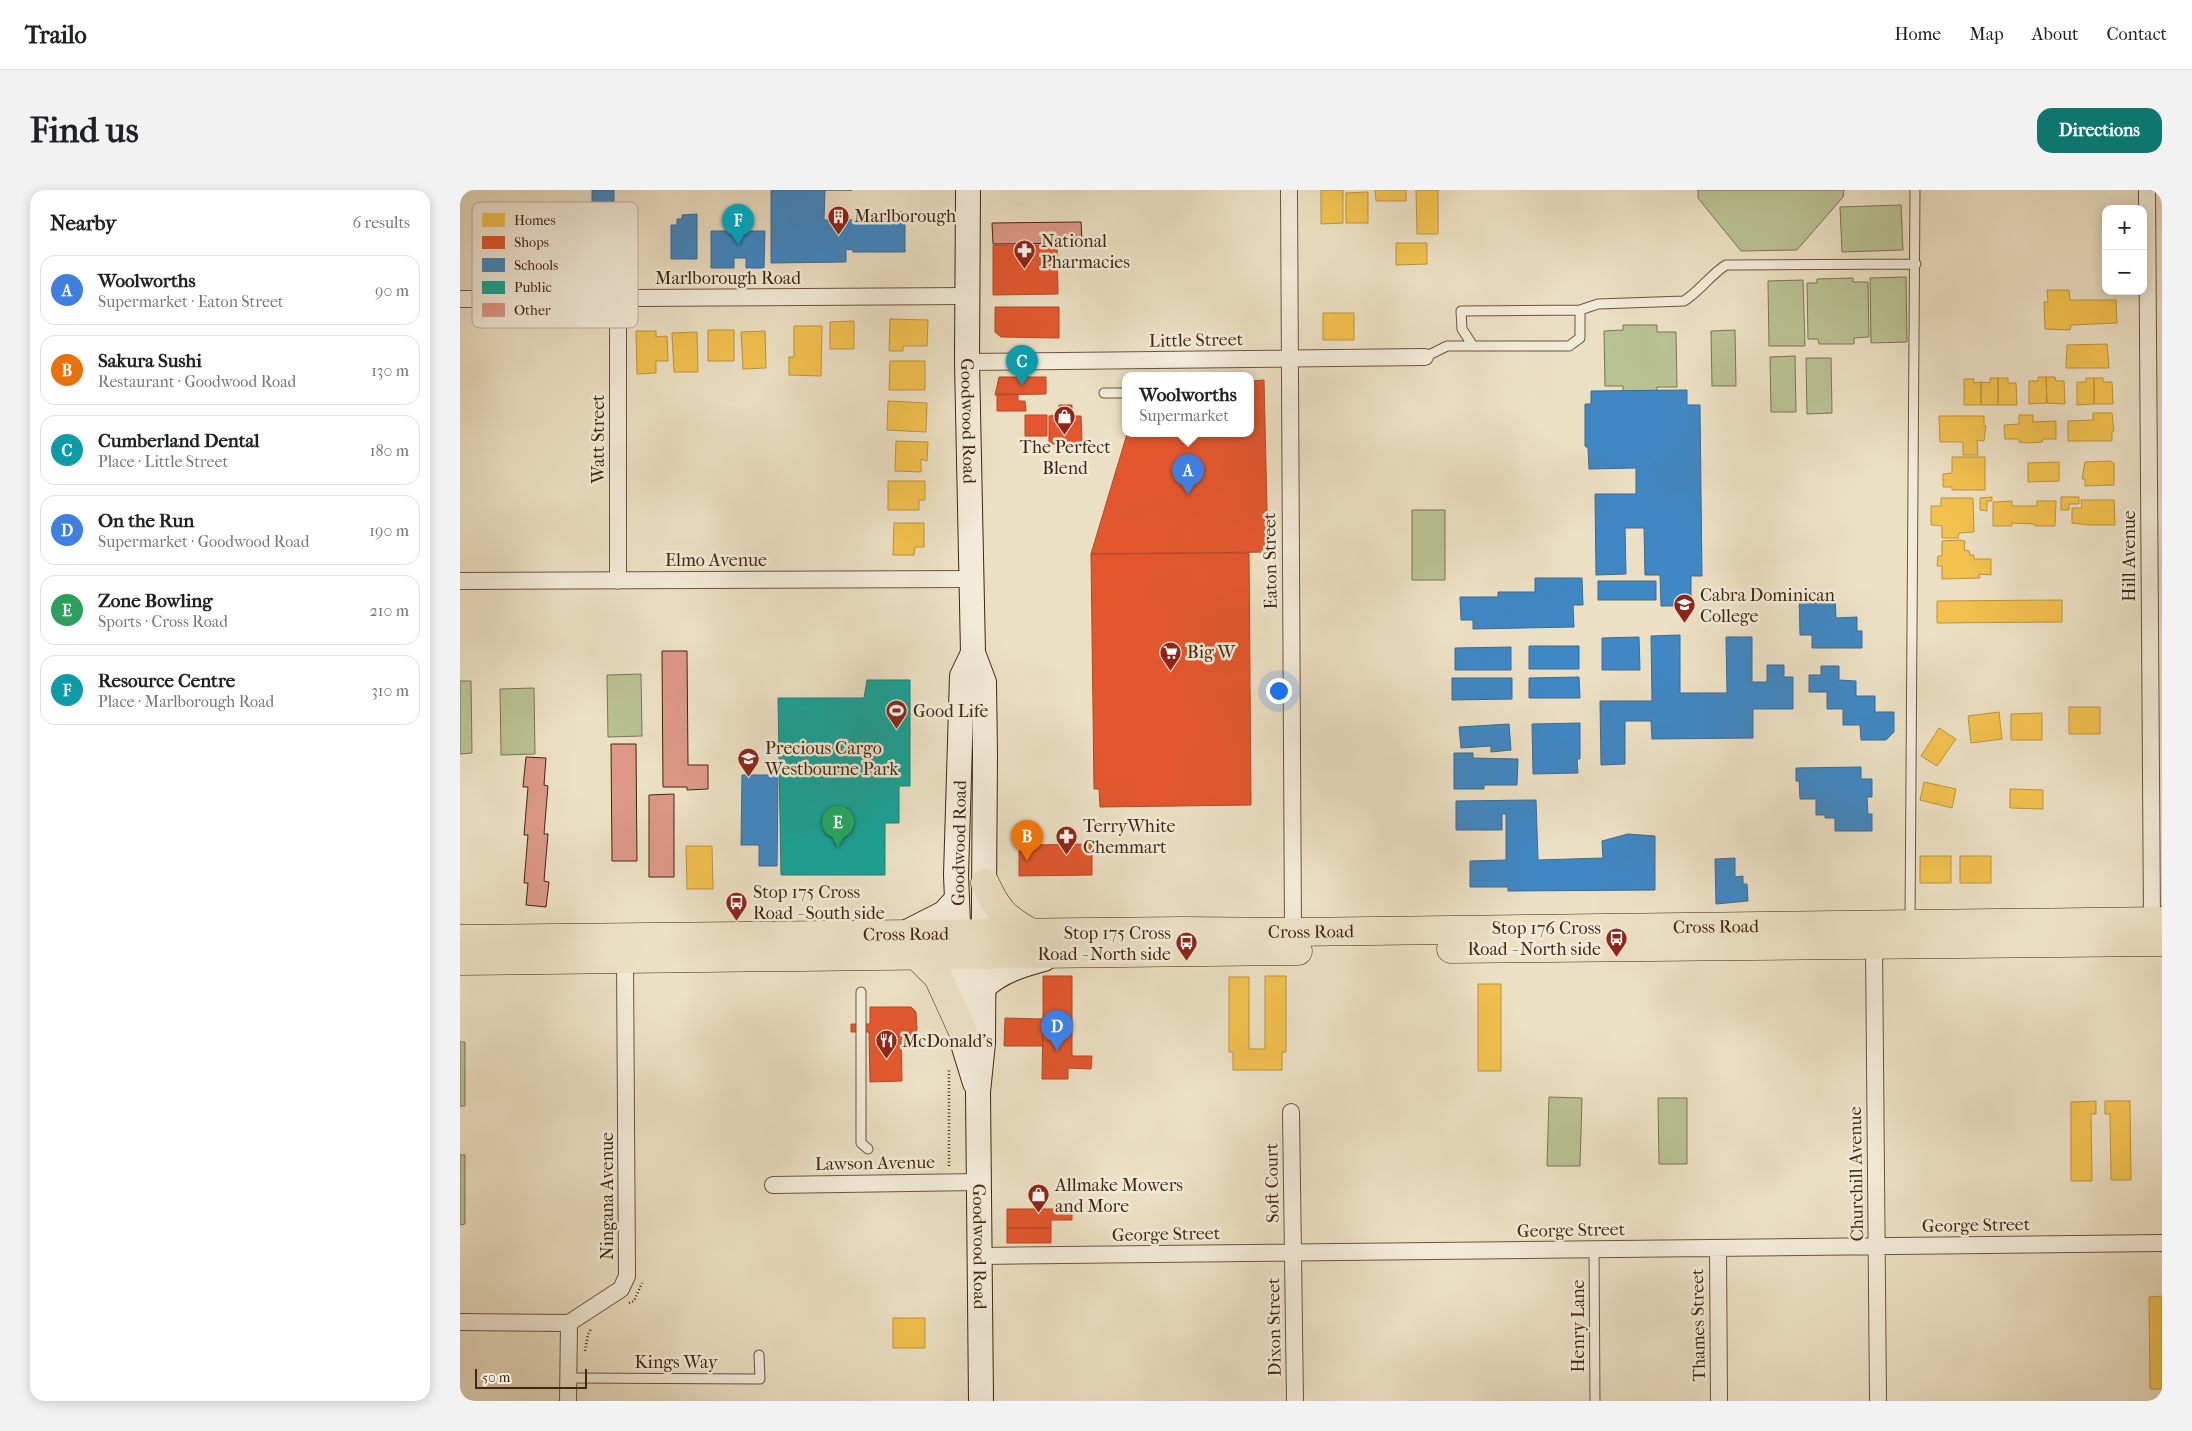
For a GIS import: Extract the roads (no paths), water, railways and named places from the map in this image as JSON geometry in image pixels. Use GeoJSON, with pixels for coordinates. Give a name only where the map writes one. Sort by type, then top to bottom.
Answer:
{"type":"FeatureCollection","features":[{"type":"Feature","properties":{"kind":"highway"},"geometry":{"type":"LineString","coordinates":[[985,883],[1000,910],[1019,926],[1032,933]]}},
{"type":"Feature","properties":{"kind":"highway","name":"Cross Road"},"geometry":{"type":"LineString","coordinates":[[1874,935],[1910,924],[2157,932]]}},
{"type":"Feature","properties":{"kind":"highway","name":"Cross Road"},"geometry":{"type":"LineString","coordinates":[[460,961],[625,949],[900,935],[1060,954],[1293,942],[2157,932]]}},
{"type":"Feature","properties":{"kind":"highway","name":"Cross Road"},"geometry":{"type":"LineString","coordinates":[[460,939],[625,949],[918,956],[1032,933],[1293,942]]}},
{"type":"Feature","properties":{"kind":"highway"},"geometry":{"type":"LineString","coordinates":[[918,956],[938,977],[963,1032]]}},
{"type":"Feature","properties":{"kind":"main road","name":"Goodwood Road"},"geometry":{"type":"LineString","coordinates":[[968,190],[967,362],[973,653],[984,682],[985,883],[972,945],[963,1044],[978,1092]]}},
{"type":"Feature","properties":{"kind":"main road","name":"Goodwood Road"},"geometry":{"type":"LineString","coordinates":[[973,653],[962,676],[960,783],[956,846],[957,899],[984,987],[983,1043],[978,1092],[981,1401]]}},
{"type":"Feature","properties":{"kind":"main road"},"geometry":{"type":"LineString","coordinates":[[900,935],[944,914],[957,899]]}},
{"type":"Feature","properties":{"kind":"main road"},"geometry":{"type":"LineString","coordinates":[[984,987],[994,977],[1016,967],[1060,954]]}},
{"type":"Feature","properties":{"kind":"street","name":"Eaton Street"},"geometry":{"type":"LineString","coordinates":[[1289,190],[1288,359],[1293,942]]}},
{"type":"Feature","properties":{"kind":"street","name":"Hill Avenue"},"geometry":{"type":"LineString","coordinates":[[2147,190],[2156,638],[2157,932]]}},
{"type":"Feature","properties":{"kind":"street","name":"Marlborough Road"},"geometry":{"type":"LineString","coordinates":[[638,298],[967,296]]}},
{"type":"Feature","properties":{"kind":"street","name":"Watt Street"},"geometry":{"type":"LineString","coordinates":[[618,328],[618,581]]}},
{"type":"Feature","properties":{"kind":"street","name":"Little Street"},"geometry":{"type":"LineString","coordinates":[[967,362],[1425,357]]}},
{"type":"Feature","properties":{"kind":"street","name":"Elmo Avenue"},"geometry":{"type":"LineString","coordinates":[[460,581],[972,579]]}},
{"type":"Feature","properties":{"kind":"street","name":"Churchill Avenue"},"geometry":{"type":"LineString","coordinates":[[1874,935],[1878,1401]]}},
{"type":"Feature","properties":{"kind":"street","name":"Ningana Avenue"},"geometry":{"type":"LineString","coordinates":[[569,1322],[621,1289],[627,1276],[625,949]]}},
{"type":"Feature","properties":{"kind":"street","name":"Soft Court"},"geometry":{"type":"LineString","coordinates":[[1291,1112],[1293,1252]]}},
{"type":"Feature","properties":{"kind":"street","name":"Lawson Avenue"},"geometry":{"type":"LineString","coordinates":[[773,1185],[978,1182]]}},
{"type":"Feature","properties":{"kind":"street","name":"George Street"},"geometry":{"type":"LineString","coordinates":[[981,1256],[2162,1243]]}},
{"type":"Feature","properties":{"kind":"street","name":"Thames Street"},"geometry":{"type":"LineString","coordinates":[[1718,1249],[1719,1401]]}},
{"type":"Feature","properties":{"kind":"street","name":"Dixon Street"},"geometry":{"type":"LineString","coordinates":[[1293,1252],[1295,1401]]}},
{"type":"Feature","properties":{"kind":"street"},"geometry":{"type":"LineString","coordinates":[[460,1322],[569,1322],[568,1401]]}},
{"type":"Feature","properties":{"kind":"lane"},"geometry":{"type":"LineString","coordinates":[[1910,924],[1916,264],[1915,190]]}},
{"type":"Feature","properties":{"kind":"lane"},"geometry":{"type":"LineString","coordinates":[[1473,346],[1462,329],[1461,311],[1580,310],[1598,304],[1684,301],[1695,294],[1714,273],[1726,265],[1916,264]]}},
{"type":"Feature","properties":{"kind":"lane"},"geometry":{"type":"LineString","coordinates":[[1425,357],[1447,346],[1569,346],[1580,338],[1580,310]]}},
{"type":"Feature","properties":{"kind":"lane"},"geometry":{"type":"LineString","coordinates":[[1104,393],[1122,393]]}},
{"type":"Feature","properties":{"kind":"lane"},"geometry":{"type":"LineString","coordinates":[[861,992],[860,1143],[868,1149]]}},
{"type":"Feature","properties":{"kind":"lane","name":"Henry Lane"},"geometry":{"type":"LineString","coordinates":[[1594,1250],[1595,1401]]}},
{"type":"Feature","properties":{"kind":"lane","name":"Kings Way"},"geometry":{"type":"LineString","coordinates":[[568,1378],[760,1379],[759,1355]]}},
{"type":"Feature","properties":{"kind":"place","name":"Marlborough"},"geometry":{"type":"Point","coordinates":[838,235]}},
{"type":"Feature","properties":{"kind":"place","name":"Resource Centre"},"geometry":{"type":"Point","coordinates":[738,245]}},
{"type":"Feature","properties":{"kind":"place","name":"National Pharmacies"},"geometry":{"type":"Point","coordinates":[1025,270]}},
{"type":"Feature","properties":{"kind":"place","name":"Cumberland Dental"},"geometry":{"type":"Point","coordinates":[1022,386]}},
{"type":"Feature","properties":{"kind":"place","name":"The Perfect Blend"},"geometry":{"type":"Point","coordinates":[1065,436]}},
{"type":"Feature","properties":{"kind":"place","name":"Woolworths"},"geometry":{"type":"Point","coordinates":[1188,495]}},
{"type":"Feature","properties":{"kind":"place","name":"Cabra Dominican College"},"geometry":{"type":"Point","coordinates":[1684,624]}},
{"type":"Feature","properties":{"kind":"place","name":"Big W"},"geometry":{"type":"Point","coordinates":[1171,671]}},
{"type":"Feature","properties":{"kind":"place","name":"Good Life"},"geometry":{"type":"Point","coordinates":[897,730]}},
{"type":"Feature","properties":{"kind":"place","name":"Precious Cargo Westbourne Park"},"geometry":{"type":"Point","coordinates":[749,777]}},
{"type":"Feature","properties":{"kind":"place","name":"Zone Bowling"},"geometry":{"type":"Point","coordinates":[838,847]}},
{"type":"Feature","properties":{"kind":"place","name":"TerryWhite Chemmart"},"geometry":{"type":"Point","coordinates":[1067,855]}},
{"type":"Feature","properties":{"kind":"place","name":"Sakura Sushi"},"geometry":{"type":"Point","coordinates":[1027,861]}},
{"type":"Feature","properties":{"kind":"place","name":"Stop 175 Cross Road - South side"},"geometry":{"type":"Point","coordinates":[737,921]}},
{"type":"Feature","properties":{"kind":"place","name":"Stop 176 Cross Road - North side"},"geometry":{"type":"Point","coordinates":[1617,957]}},
{"type":"Feature","properties":{"kind":"place","name":"Stop 175 Cross Road - North side"},"geometry":{"type":"Point","coordinates":[1187,962]}},
{"type":"Feature","properties":{"kind":"place","name":"On the Run"},"geometry":{"type":"Point","coordinates":[1057,1051]}},
{"type":"Feature","properties":{"kind":"place","name":"McDonald's"},"geometry":{"type":"Point","coordinates":[886,1060]}},
{"type":"Feature","properties":{"kind":"place","name":"Allmake Mowers and More"},"geometry":{"type":"Point","coordinates":[1039,1214]}}]}
